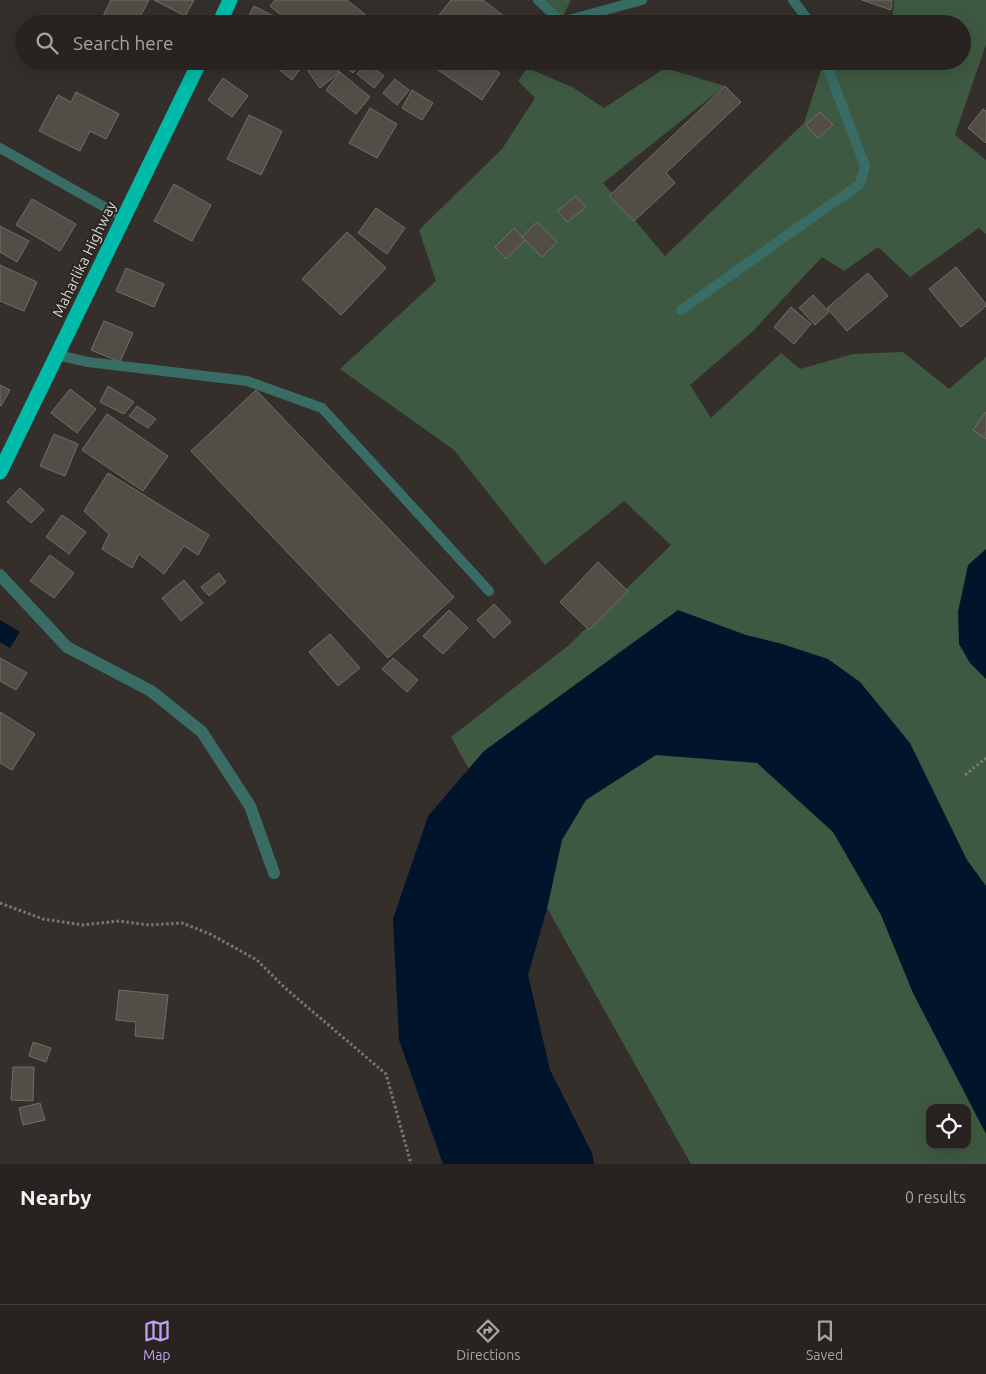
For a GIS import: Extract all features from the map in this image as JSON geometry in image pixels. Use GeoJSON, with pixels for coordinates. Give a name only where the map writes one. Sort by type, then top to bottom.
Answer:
{"type":"FeatureCollection","features":[{"type":"Feature","properties":{"kind":"highway"},"geometry":{"type":"LineString","coordinates":[[223,15],[230,0]]}},
{"type":"Feature","properties":{"kind":"highway","name":"Maharlika Highway"},"geometry":{"type":"LineString","coordinates":[[0,472],[196,70]]}},
{"type":"Feature","properties":{"kind":"street"},"geometry":{"type":"LineString","coordinates":[[0,575],[67,647],[151,691],[202,732],[250,806],[274,872]]}},
{"type":"Feature","properties":{"kind":"lane"},"geometry":{"type":"LineString","coordinates":[[538,0],[553,15]]}},
{"type":"Feature","properties":{"kind":"lane"},"geometry":{"type":"LineString","coordinates":[[587,15],[642,0]]}},
{"type":"Feature","properties":{"kind":"lane"},"geometry":{"type":"LineString","coordinates":[[793,0],[804,15]]}},
{"type":"Feature","properties":{"kind":"lane"},"geometry":{"type":"LineString","coordinates":[[681,310],[860,184],[865,166],[828,70]]}},
{"type":"Feature","properties":{"kind":"lane"},"geometry":{"type":"LineString","coordinates":[[0,148],[124,218]]}},
{"type":"Feature","properties":{"kind":"lane"},"geometry":{"type":"LineString","coordinates":[[57,355],[88,362],[247,381],[322,408],[489,591]]}},
{"type":"Feature","properties":{"kind":"path"},"geometry":{"type":"LineString","coordinates":[[965,775],[986,758]]}},
{"type":"Feature","properties":{"kind":"path"},"geometry":{"type":"LineString","coordinates":[[0,903],[43,919],[83,925],[118,921],[149,925],[182,923],[210,934],[257,960],[285,988],[386,1074],[411,1164]]}},
{"type":"Feature","properties":{"kind":"green space"},"geometry":{"type":"Polygon","coordinates":[[[543,0],[571,0],[564,15],[559,15],[543,0]]]}},
{"type":"Feature","properties":{"kind":"green space"},"geometry":{"type":"Polygon","coordinates":[[[894,0],[986,0],[986,44],[955,135],[986,160],[986,234],[979,228],[910,277],[878,247],[844,271],[822,257],[753,331],[690,385],[711,418],[781,353],[800,369],[853,354],[903,352],[949,389],[986,357],[986,1164],[691,1164],[451,737],[569,645],[671,545],[624,501],[545,565],[454,450],[340,369],[436,281],[419,230],[502,149],[535,98],[518,81],[526,70],[532,70],[572,87],[604,108],[662,70],[672,70],[725,86],[603,183],[665,256],[804,123],[821,70],[971,70],[971,15],[893,15],[894,0]]]}},
{"type":"Feature","properties":{"kind":"water"},"geometry":{"type":"Polygon","coordinates":[[[986,549],[986,679],[970,663],[959,644],[958,612],[968,565],[986,549]]]}},
{"type":"Feature","properties":{"kind":"water"},"geometry":{"type":"Polygon","coordinates":[[[678,610],[746,635],[779,643],[828,659],[860,682],[910,743],[967,860],[986,886],[986,1134],[913,993],[881,915],[833,832],[757,763],[656,755],[586,800],[562,840],[547,909],[528,975],[550,1070],[592,1153],[594,1164],[443,1164],[399,1040],[393,919],[428,816],[484,751],[678,610]]]}},
{"type":"Feature","properties":{"kind":"water"},"geometry":{"type":"Polygon","coordinates":[[[0,620],[20,632],[10,648],[0,642],[0,620]]]}},
{"type":"Feature","properties":{"kind":"building"},"geometry":{"type":"Polygon","coordinates":[[[111,0],[149,0],[141,15],[104,15],[111,0]]]}},
{"type":"Feature","properties":{"kind":"building"},"geometry":{"type":"Polygon","coordinates":[[[154,0],[194,0],[186,15],[154,0]]]}},
{"type":"Feature","properties":{"kind":"building"},"geometry":{"type":"Polygon","coordinates":[[[275,0],[347,0],[366,15],[281,15],[270,6],[275,0]]]}},
{"type":"Feature","properties":{"kind":"building"},"geometry":{"type":"Polygon","coordinates":[[[451,0],[483,0],[502,15],[439,15],[451,0]]]}},
{"type":"Feature","properties":{"kind":"building"},"geometry":{"type":"Polygon","coordinates":[[[862,0],[892,0],[891,10],[862,0]]]}},
{"type":"Feature","properties":{"kind":"building"},"geometry":{"type":"Polygon","coordinates":[[[254,6],[271,15],[250,15],[254,6]]]}},
{"type":"Feature","properties":{"kind":"building"},"geometry":{"type":"Polygon","coordinates":[[[280,70],[299,70],[292,80],[280,70]]]}},
{"type":"Feature","properties":{"kind":"building"},"geometry":{"type":"Polygon","coordinates":[[[338,70],[340,72],[320,88],[308,71],[338,70]]]}},
{"type":"Feature","properties":{"kind":"building"},"geometry":{"type":"Polygon","coordinates":[[[360,70],[377,70],[384,76],[374,88],[357,74],[360,70]]]}},
{"type":"Feature","properties":{"kind":"building"},"geometry":{"type":"Polygon","coordinates":[[[438,70],[496,70],[500,73],[482,100],[438,70]]]}},
{"type":"Feature","properties":{"kind":"building"},"geometry":{"type":"Polygon","coordinates":[[[340,72],[370,97],[356,114],[326,90],[340,72]]]}},
{"type":"Feature","properties":{"kind":"building"},"geometry":{"type":"Polygon","coordinates":[[[223,78],[248,96],[232,117],[208,100],[223,78]]]}},
{"type":"Feature","properties":{"kind":"building"},"geometry":{"type":"Polygon","coordinates":[[[395,79],[409,90],[397,105],[383,93],[395,79]]]}},
{"type":"Feature","properties":{"kind":"building"},"geometry":{"type":"Polygon","coordinates":[[[725,86],[741,102],[666,173],[675,183],[634,221],[609,196],[725,86]]]}},
{"type":"Feature","properties":{"kind":"building"},"geometry":{"type":"Polygon","coordinates":[[[412,90],[433,103],[422,120],[402,108],[412,90]]]}},
{"type":"Feature","properties":{"kind":"building"},"geometry":{"type":"Polygon","coordinates":[[[76,92],[119,114],[106,139],[90,131],[80,151],[39,131],[58,95],[71,102],[76,92]]]}},
{"type":"Feature","properties":{"kind":"building"},"geometry":{"type":"Polygon","coordinates":[[[370,108],[397,124],[377,158],[349,143],[370,108]]]}},
{"type":"Feature","properties":{"kind":"building"},"geometry":{"type":"Polygon","coordinates":[[[983,109],[986,111],[986,143],[968,128],[983,109]]]}},
{"type":"Feature","properties":{"kind":"building"},"geometry":{"type":"Polygon","coordinates":[[[820,112],[833,125],[818,138],[806,125],[820,112]]]}},
{"type":"Feature","properties":{"kind":"building"},"geometry":{"type":"Polygon","coordinates":[[[249,115],[282,131],[261,175],[227,159],[249,115]]]}},
{"type":"Feature","properties":{"kind":"building"},"geometry":{"type":"Polygon","coordinates":[[[174,184],[211,205],[192,241],[154,221],[174,184]]]}},
{"type":"Feature","properties":{"kind":"building"},"geometry":{"type":"Polygon","coordinates":[[[576,196],[586,207],[567,222],[557,211],[576,196]]]}},
{"type":"Feature","properties":{"kind":"building"},"geometry":{"type":"Polygon","coordinates":[[[32,199],[76,224],[60,251],[16,225],[32,199]]]}},
{"type":"Feature","properties":{"kind":"building"},"geometry":{"type":"Polygon","coordinates":[[[376,208],[405,228],[387,254],[358,233],[376,208]]]}},
{"type":"Feature","properties":{"kind":"building"},"geometry":{"type":"Polygon","coordinates":[[[537,222],[557,242],[542,257],[522,237],[537,222]]]}},
{"type":"Feature","properties":{"kind":"building"},"geometry":{"type":"Polygon","coordinates":[[[0,226],[29,241],[17,262],[0,252],[0,226]]]}},
{"type":"Feature","properties":{"kind":"building"},"geometry":{"type":"Polygon","coordinates":[[[514,228],[525,240],[506,259],[495,247],[514,228]]]}},
{"type":"Feature","properties":{"kind":"building"},"geometry":{"type":"Polygon","coordinates":[[[347,232],[386,268],[341,315],[302,279],[347,232]]]}},
{"type":"Feature","properties":{"kind":"building"},"geometry":{"type":"Polygon","coordinates":[[[0,265],[37,282],[24,311],[0,301],[0,265]]]}},
{"type":"Feature","properties":{"kind":"building"},"geometry":{"type":"Polygon","coordinates":[[[956,267],[986,304],[961,327],[929,289],[956,267]]]}},
{"type":"Feature","properties":{"kind":"building"},"geometry":{"type":"Polygon","coordinates":[[[126,268],[164,284],[154,307],[116,291],[126,268]]]}},
{"type":"Feature","properties":{"kind":"building"},"geometry":{"type":"Polygon","coordinates":[[[868,273],[888,296],[847,331],[827,308],[868,273]]]}},
{"type":"Feature","properties":{"kind":"building"},"geometry":{"type":"Polygon","coordinates":[[[813,295],[829,312],[815,325],[799,308],[813,295]]]}},
{"type":"Feature","properties":{"kind":"building"},"geometry":{"type":"Polygon","coordinates":[[[791,307],[811,324],[794,344],[774,327],[791,307]]]}},
{"type":"Feature","properties":{"kind":"building"},"geometry":{"type":"Polygon","coordinates":[[[104,321],[133,333],[120,362],[91,350],[104,321]]]}},
{"type":"Feature","properties":{"kind":"building"},"geometry":{"type":"Polygon","coordinates":[[[0,385],[10,390],[1,406],[0,405],[0,385]]]}},
{"type":"Feature","properties":{"kind":"building"},"geometry":{"type":"Polygon","coordinates":[[[108,386],[134,402],[124,414],[100,402],[108,386]]]}},
{"type":"Feature","properties":{"kind":"building"},"geometry":{"type":"Polygon","coordinates":[[[70,389],[96,409],[77,433],[51,413],[70,389]]]}},
{"type":"Feature","properties":{"kind":"building"},"geometry":{"type":"Polygon","coordinates":[[[256,390],[454,597],[388,658],[191,451],[256,390]]]}},
{"type":"Feature","properties":{"kind":"building"},"geometry":{"type":"Polygon","coordinates":[[[137,406],[156,419],[148,428],[129,416],[137,406]]]}},
{"type":"Feature","properties":{"kind":"building"},"geometry":{"type":"Polygon","coordinates":[[[986,412],[986,439],[973,430],[986,412]]]}},
{"type":"Feature","properties":{"kind":"building"},"geometry":{"type":"Polygon","coordinates":[[[107,414],[168,456],[143,491],[82,450],[107,414]]]}},
{"type":"Feature","properties":{"kind":"building"},"geometry":{"type":"Polygon","coordinates":[[[54,434],[78,444],[65,476],[40,466],[54,434]]]}},
{"type":"Feature","properties":{"kind":"building"},"geometry":{"type":"Polygon","coordinates":[[[108,473],[209,535],[198,555],[184,546],[164,574],[139,554],[132,568],[102,549],[109,534],[84,511],[108,473]]]}},
{"type":"Feature","properties":{"kind":"building"},"geometry":{"type":"Polygon","coordinates":[[[20,488],[44,510],[31,523],[7,502],[20,488]]]}},
{"type":"Feature","properties":{"kind":"building"},"geometry":{"type":"Polygon","coordinates":[[[62,515],[86,532],[69,554],[46,537],[62,515]]]}},
{"type":"Feature","properties":{"kind":"building"},"geometry":{"type":"Polygon","coordinates":[[[50,555],[74,573],[54,598],[30,581],[50,555]]]}},
{"type":"Feature","properties":{"kind":"building"},"geometry":{"type":"Polygon","coordinates":[[[598,562],[628,591],[589,630],[560,602],[598,562]]]}},
{"type":"Feature","properties":{"kind":"building"},"geometry":{"type":"Polygon","coordinates":[[[219,573],[226,582],[209,596],[201,587],[219,573]]]}},
{"type":"Feature","properties":{"kind":"building"},"geometry":{"type":"Polygon","coordinates":[[[184,580],[203,603],[181,621],[162,598],[184,580]]]}},
{"type":"Feature","properties":{"kind":"building"},"geometry":{"type":"Polygon","coordinates":[[[494,604],[511,622],[494,638],[477,620],[494,604]]]}},
{"type":"Feature","properties":{"kind":"building"},"geometry":{"type":"Polygon","coordinates":[[[449,610],[468,628],[443,654],[423,636],[449,610]]]}},
{"type":"Feature","properties":{"kind":"building"},"geometry":{"type":"Polygon","coordinates":[[[330,634],[360,668],[338,686],[309,652],[330,634]]]}},
{"type":"Feature","properties":{"kind":"building"},"geometry":{"type":"Polygon","coordinates":[[[0,658],[27,673],[16,690],[0,681],[0,658]]]}},
{"type":"Feature","properties":{"kind":"building"},"geometry":{"type":"Polygon","coordinates":[[[393,658],[418,680],[407,692],[382,669],[393,658]]]}},
{"type":"Feature","properties":{"kind":"building"},"geometry":{"type":"Polygon","coordinates":[[[0,712],[35,734],[12,770],[0,763],[0,712]]]}},
{"type":"Feature","properties":{"kind":"building"},"geometry":{"type":"Polygon","coordinates":[[[119,990],[168,995],[163,1039],[135,1036],[136,1022],[116,1020],[119,990]]]}},
{"type":"Feature","properties":{"kind":"building"},"geometry":{"type":"Polygon","coordinates":[[[33,1042],[51,1048],[46,1062],[29,1056],[33,1042]]]}},
{"type":"Feature","properties":{"kind":"building"},"geometry":{"type":"Polygon","coordinates":[[[13,1067],[34,1067],[33,1101],[11,1100],[13,1067]]]}},
{"type":"Feature","properties":{"kind":"building"},"geometry":{"type":"Polygon","coordinates":[[[40,1103],[45,1120],[23,1125],[19,1108],[40,1103]]]}}]}
